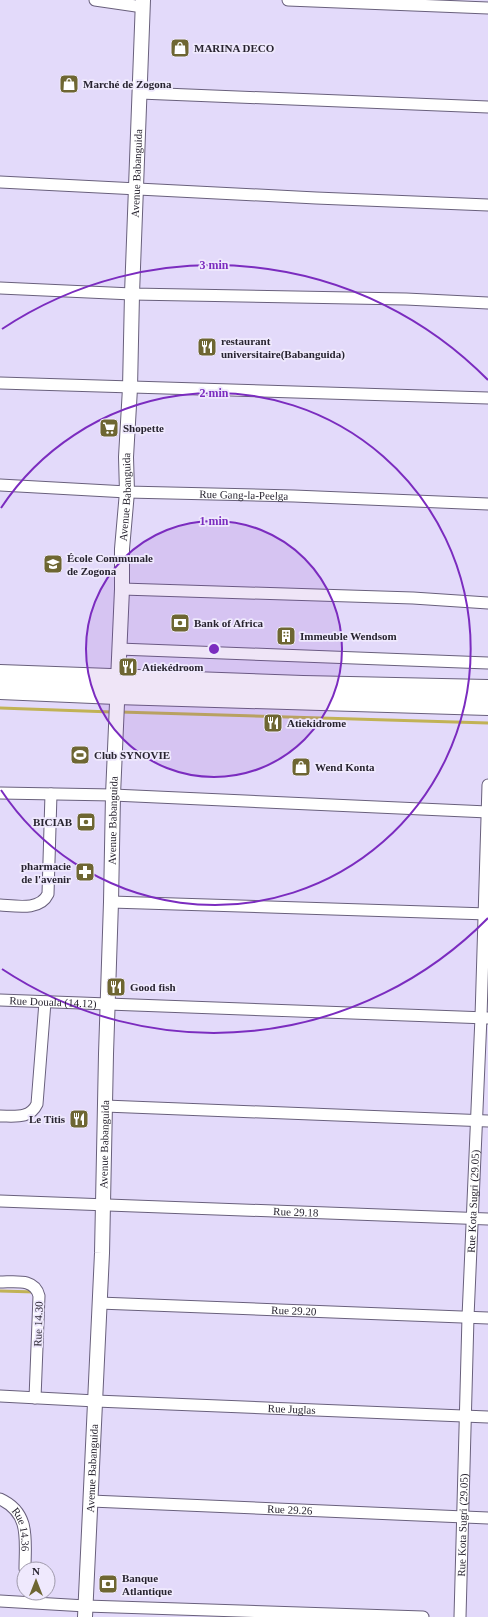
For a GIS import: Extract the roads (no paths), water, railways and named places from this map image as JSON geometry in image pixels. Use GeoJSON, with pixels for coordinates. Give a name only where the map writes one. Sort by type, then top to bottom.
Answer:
{"type":"FeatureCollection","features":[{"type":"Feature","properties":{"kind":"main road"},"geometry":{"type":"LineString","coordinates":[[0,674],[117,686],[488,706]]}},
{"type":"Feature","properties":{"kind":"main road"},"geometry":{"type":"LineString","coordinates":[[0,690],[117,686],[488,689]]}},
{"type":"Feature","properties":{"kind":"street"},"geometry":{"type":"LineString","coordinates":[[95,0],[143,4]]}},
{"type":"Feature","properties":{"kind":"street"},"geometry":{"type":"LineString","coordinates":[[288,0],[488,8]]}},
{"type":"Feature","properties":{"kind":"street","name":"Avenue Babanguida"},"geometry":{"type":"LineString","coordinates":[[86,1612],[103,1205],[113,795],[122,589],[122,549],[127,492],[126,457],[130,388],[143,4]]}},
{"type":"Feature","properties":{"kind":"street"},"geometry":{"type":"LineString","coordinates":[[140,93],[488,107]]}},
{"type":"Feature","properties":{"kind":"street"},"geometry":{"type":"LineString","coordinates":[[0,182],[488,205]]}},
{"type":"Feature","properties":{"kind":"street"},"geometry":{"type":"LineString","coordinates":[[0,288],[132,294],[406,299],[488,303]]}},
{"type":"Feature","properties":{"kind":"street"},"geometry":{"type":"LineString","coordinates":[[0,383],[488,398]]}},
{"type":"Feature","properties":{"kind":"street","name":"Rue Gang-la-Peelga"},"geometry":{"type":"LineString","coordinates":[[0,485],[127,492],[294,496],[488,504]]}},
{"type":"Feature","properties":{"kind":"street"},"geometry":{"type":"LineString","coordinates":[[122,589],[413,598],[488,603]]}},
{"type":"Feature","properties":{"kind":"street"},"geometry":{"type":"LineString","coordinates":[[119,649],[488,663]]}},
{"type":"Feature","properties":{"kind":"street","name":"Rue Kota Sugri (29.05)"},"geometry":{"type":"LineString","coordinates":[[460,1617],[468,1317],[476,1121],[485,1018],[488,785]]}},
{"type":"Feature","properties":{"kind":"street"},"geometry":{"type":"LineString","coordinates":[[0,793],[113,795],[487,812]]}},
{"type":"Feature","properties":{"kind":"street"},"geometry":{"type":"LineString","coordinates":[[0,906],[39,905],[46,900],[48,894],[51,794]]}},
{"type":"Feature","properties":{"kind":"street"},"geometry":{"type":"LineString","coordinates":[[111,902],[486,914]]}},
{"type":"Feature","properties":{"kind":"street","name":"Rue Douala (14.12)"},"geometry":{"type":"LineString","coordinates":[[0,1000],[485,1018]]}},
{"type":"Feature","properties":{"kind":"street"},"geometry":{"type":"LineString","coordinates":[[0,1116],[22,1116],[32,1112],[37,1104],[45,1002]]}},
{"type":"Feature","properties":{"kind":"street"},"geometry":{"type":"LineString","coordinates":[[105,1106],[488,1121]]}},
{"type":"Feature","properties":{"kind":"street","name":"Rue 29.18"},"geometry":{"type":"LineString","coordinates":[[0,1201],[488,1219]]}},
{"type":"Feature","properties":{"kind":"street","name":"Rue 14.30"},"geometry":{"type":"LineString","coordinates":[[0,1282],[32,1284],[38,1291],[35,1398]]}},
{"type":"Feature","properties":{"kind":"street","name":"Rue 29.20"},"geometry":{"type":"LineString","coordinates":[[99,1303],[488,1318]]}},
{"type":"Feature","properties":{"kind":"street","name":"Rue Juglas"},"geometry":{"type":"LineString","coordinates":[[0,1396],[488,1417]]}},
{"type":"Feature","properties":{"kind":"street","name":"Rue 14.36"},"geometry":{"type":"LineString","coordinates":[[0,1499],[15,1508],[21,1516],[25,1534],[25,1561]]}},
{"type":"Feature","properties":{"kind":"street","name":"Rue 29.26"},"geometry":{"type":"LineString","coordinates":[[91,1501],[488,1518]]}},
{"type":"Feature","properties":{"kind":"street"},"geometry":{"type":"LineString","coordinates":[[0,1600],[16,1599]]}},
{"type":"Feature","properties":{"kind":"street"},"geometry":{"type":"LineString","coordinates":[[38,1601],[86,1612],[423,1617]]}},
{"type":"Feature","properties":{"kind":"waterway"},"geometry":{"type":"LineString","coordinates":[[0,708],[112,712]]}},
{"type":"Feature","properties":{"kind":"waterway"},"geometry":{"type":"LineString","coordinates":[[120,712],[488,723]]}},
{"type":"Feature","properties":{"kind":"waterway"},"geometry":{"type":"LineString","coordinates":[[0,1291],[35,1292]]}},
{"type":"Feature","properties":{"kind":"place","name":"MARINA DECO"},"geometry":{"type":"Point","coordinates":[180,48]}},
{"type":"Feature","properties":{"kind":"place","name":"Marché de Zogona"},"geometry":{"type":"Point","coordinates":[69,84]}},
{"type":"Feature","properties":{"kind":"place","name":"restaurant universitaire(Babanguida)"},"geometry":{"type":"Point","coordinates":[207,347]}},
{"type":"Feature","properties":{"kind":"place","name":"Shopette"},"geometry":{"type":"Point","coordinates":[109,428]}},
{"type":"Feature","properties":{"kind":"place","name":"École Communale de Zogona"},"geometry":{"type":"Point","coordinates":[53,564]}},
{"type":"Feature","properties":{"kind":"place","name":"Bank of Africa"},"geometry":{"type":"Point","coordinates":[180,623]}},
{"type":"Feature","properties":{"kind":"place","name":"Immeuble Wendsom"},"geometry":{"type":"Point","coordinates":[286,636]}},
{"type":"Feature","properties":{"kind":"place","name":"Atiekédroom"},"geometry":{"type":"Point","coordinates":[128,667]}},
{"type":"Feature","properties":{"kind":"place","name":"Atiekidrome"},"geometry":{"type":"Point","coordinates":[273,723]}},
{"type":"Feature","properties":{"kind":"place","name":"Club SYNOVIE"},"geometry":{"type":"Point","coordinates":[80,755]}},
{"type":"Feature","properties":{"kind":"place","name":"Wend Konta"},"geometry":{"type":"Point","coordinates":[301,767]}},
{"type":"Feature","properties":{"kind":"place","name":"BICIAB"},"geometry":{"type":"Point","coordinates":[86,822]}},
{"type":"Feature","properties":{"kind":"place","name":"pharmacie de l'avenir"},"geometry":{"type":"Point","coordinates":[85,872]}},
{"type":"Feature","properties":{"kind":"place","name":"Good fish"},"geometry":{"type":"Point","coordinates":[116,987]}},
{"type":"Feature","properties":{"kind":"place","name":"Le Titis"},"geometry":{"type":"Point","coordinates":[79,1119]}},
{"type":"Feature","properties":{"kind":"place","name":"Banque Atlantique"},"geometry":{"type":"Point","coordinates":[108,1584]}}]}
